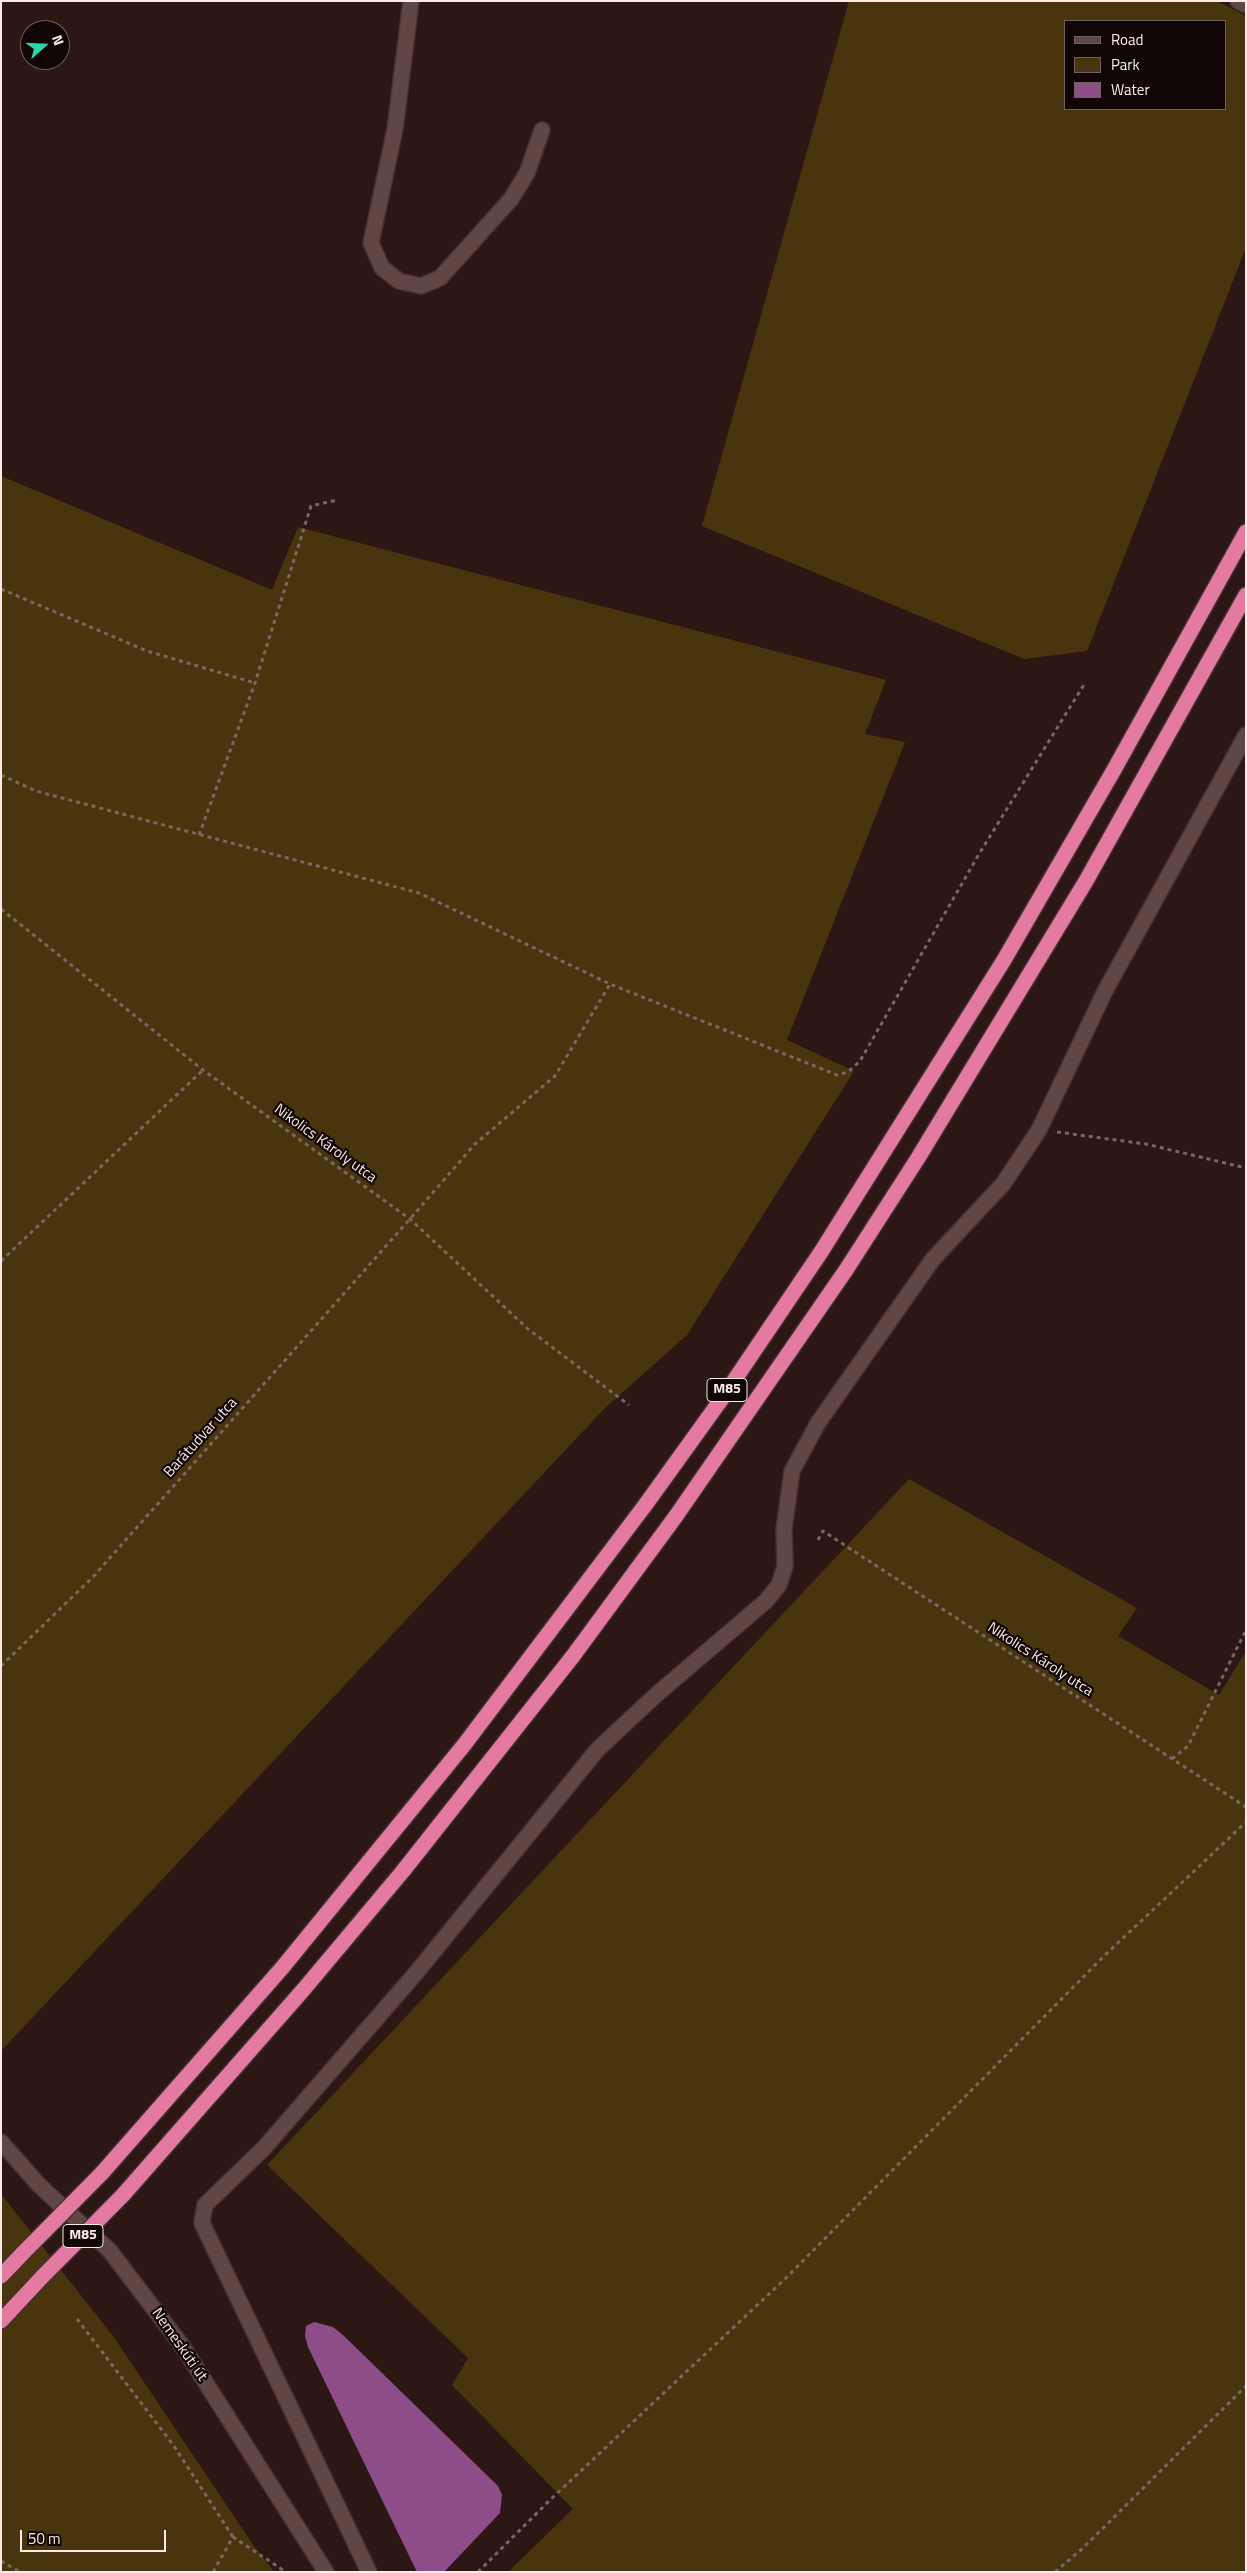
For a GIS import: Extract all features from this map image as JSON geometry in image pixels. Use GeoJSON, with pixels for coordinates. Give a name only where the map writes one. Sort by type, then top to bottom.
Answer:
{"type":"FeatureCollection","features":[{"type":"Feature","properties":{"kind":"highway","name":"M85"},"geometry":{"type":"LineString","coordinates":[[1,2276],[102,2173],[282,1968],[446,1768],[551,1632],[723,1397],[821,1252],[989,984],[1115,768],[1246,532]]}},
{"type":"Feature","properties":{"kind":"highway","name":"M85"},"geometry":{"type":"LineString","coordinates":[[1,2321],[123,2195],[304,1989],[409,1864],[573,1656],[681,1508],[846,1270],[948,1110],[1139,789],[1246,595]]}},
{"type":"Feature","properties":{"kind":"street"},"geometry":{"type":"LineString","coordinates":[[411,1],[394,129],[370,243],[382,268],[399,281],[421,286],[440,278],[511,199],[527,173],[542,130]]}},
{"type":"Feature","properties":{"kind":"street"},"geometry":{"type":"LineString","coordinates":[[1238,1],[1246,5]]}},
{"type":"Feature","properties":{"kind":"street"},"geometry":{"type":"LineString","coordinates":[[369,2572],[202,2223],[206,2205],[264,2148],[416,1973],[598,1749],[664,1688],[766,1601],[779,1585],[785,1566],[784,1529],[792,1471],[818,1423],[933,1259],[1003,1184],[1039,1130],[1105,991],[1246,735]]}},
{"type":"Feature","properties":{"kind":"street","name":"Nemeskúti út"},"geometry":{"type":"LineString","coordinates":[[1,2142],[39,2185],[110,2251],[183,2347],[326,2572]]}},
{"type":"Feature","properties":{"kind":"path"},"geometry":{"type":"LineString","coordinates":[[199,835],[255,683],[311,506],[337,500]]}},
{"type":"Feature","properties":{"kind":"path"},"geometry":{"type":"LineString","coordinates":[[1,589],[147,651],[255,683]]}},
{"type":"Feature","properties":{"kind":"path"},"geometry":{"type":"LineString","coordinates":[[1,774],[36,791],[419,894],[610,984],[837,1075],[848,1072],[860,1061],[979,854],[1085,683]]}},
{"type":"Feature","properties":{"kind":"path","name":"Nikolics Károly utca"},"geometry":{"type":"LineString","coordinates":[[2,912],[203,1070],[410,1219],[528,1329],[629,1404]]}},
{"type":"Feature","properties":{"kind":"path","name":"Barátudvar utca"},"geometry":{"type":"LineString","coordinates":[[1,1666],[93,1577],[475,1144],[555,1076],[610,984]]}},
{"type":"Feature","properties":{"kind":"path"},"geometry":{"type":"LineString","coordinates":[[1,1261],[203,1070]]}},
{"type":"Feature","properties":{"kind":"path"},"geometry":{"type":"LineString","coordinates":[[1039,1130],[1146,1144],[1246,1168]]}},
{"type":"Feature","properties":{"kind":"path","name":"Nikolics Károly utca"},"geometry":{"type":"LineString","coordinates":[[818,1540],[823,1531],[1246,1807]]}},
{"type":"Feature","properties":{"kind":"path"},"geometry":{"type":"LineString","coordinates":[[1172,1760],[1188,1746],[1246,1630]]}},
{"type":"Feature","properties":{"kind":"path"},"geometry":{"type":"LineString","coordinates":[[478,2572],[552,2499],[785,2279],[1103,1957],[1246,1822]]}},
{"type":"Feature","properties":{"kind":"path"},"geometry":{"type":"LineString","coordinates":[[77,2319],[174,2446],[233,2537],[286,2572]]}},
{"type":"Feature","properties":{"kind":"path"},"geometry":{"type":"LineString","coordinates":[[1055,2572],[1082,2550],[1246,2386]]}},
{"type":"Feature","properties":{"kind":"path"},"geometry":{"type":"LineString","coordinates":[[213,2572],[233,2537]]}},
{"type":"Feature","properties":{"kind":"path"},"geometry":{"type":"LineString","coordinates":[[1,2561],[20,2572]]}},
{"type":"Feature","properties":{"kind":"green space"},"geometry":{"type":"Polygon","coordinates":[[[849,1],[1217,1],[1246,16],[1246,248],[1087,651],[1024,659],[702,526],[849,1]]]}},
{"type":"Feature","properties":{"kind":"green space"},"geometry":{"type":"Polygon","coordinates":[[[1,476],[272,590],[298,527],[886,680],[865,734],[905,742],[787,1040],[854,1071],[687,1335],[604,1409],[1,2051],[1,476]]]}},
{"type":"Feature","properties":{"kind":"green space"},"geometry":{"type":"Polygon","coordinates":[[[909,1479],[1137,1608],[1118,1636],[1219,1695],[1246,1651],[1246,2572],[508,2572],[573,2509],[452,2385],[468,2358],[267,2165],[909,1479]]]}},
{"type":"Feature","properties":{"kind":"green space"},"geometry":{"type":"Polygon","coordinates":[[[1,2194],[113,2336],[254,2546],[274,2572],[1,2572],[1,2194]]]}},
{"type":"Feature","properties":{"kind":"water"},"geometry":{"type":"Polygon","coordinates":[[[314,2322],[333,2327],[344,2336],[498,2486],[502,2495],[500,2513],[444,2572],[417,2572],[308,2347],[305,2336],[306,2326],[314,2322]]]}}]}
